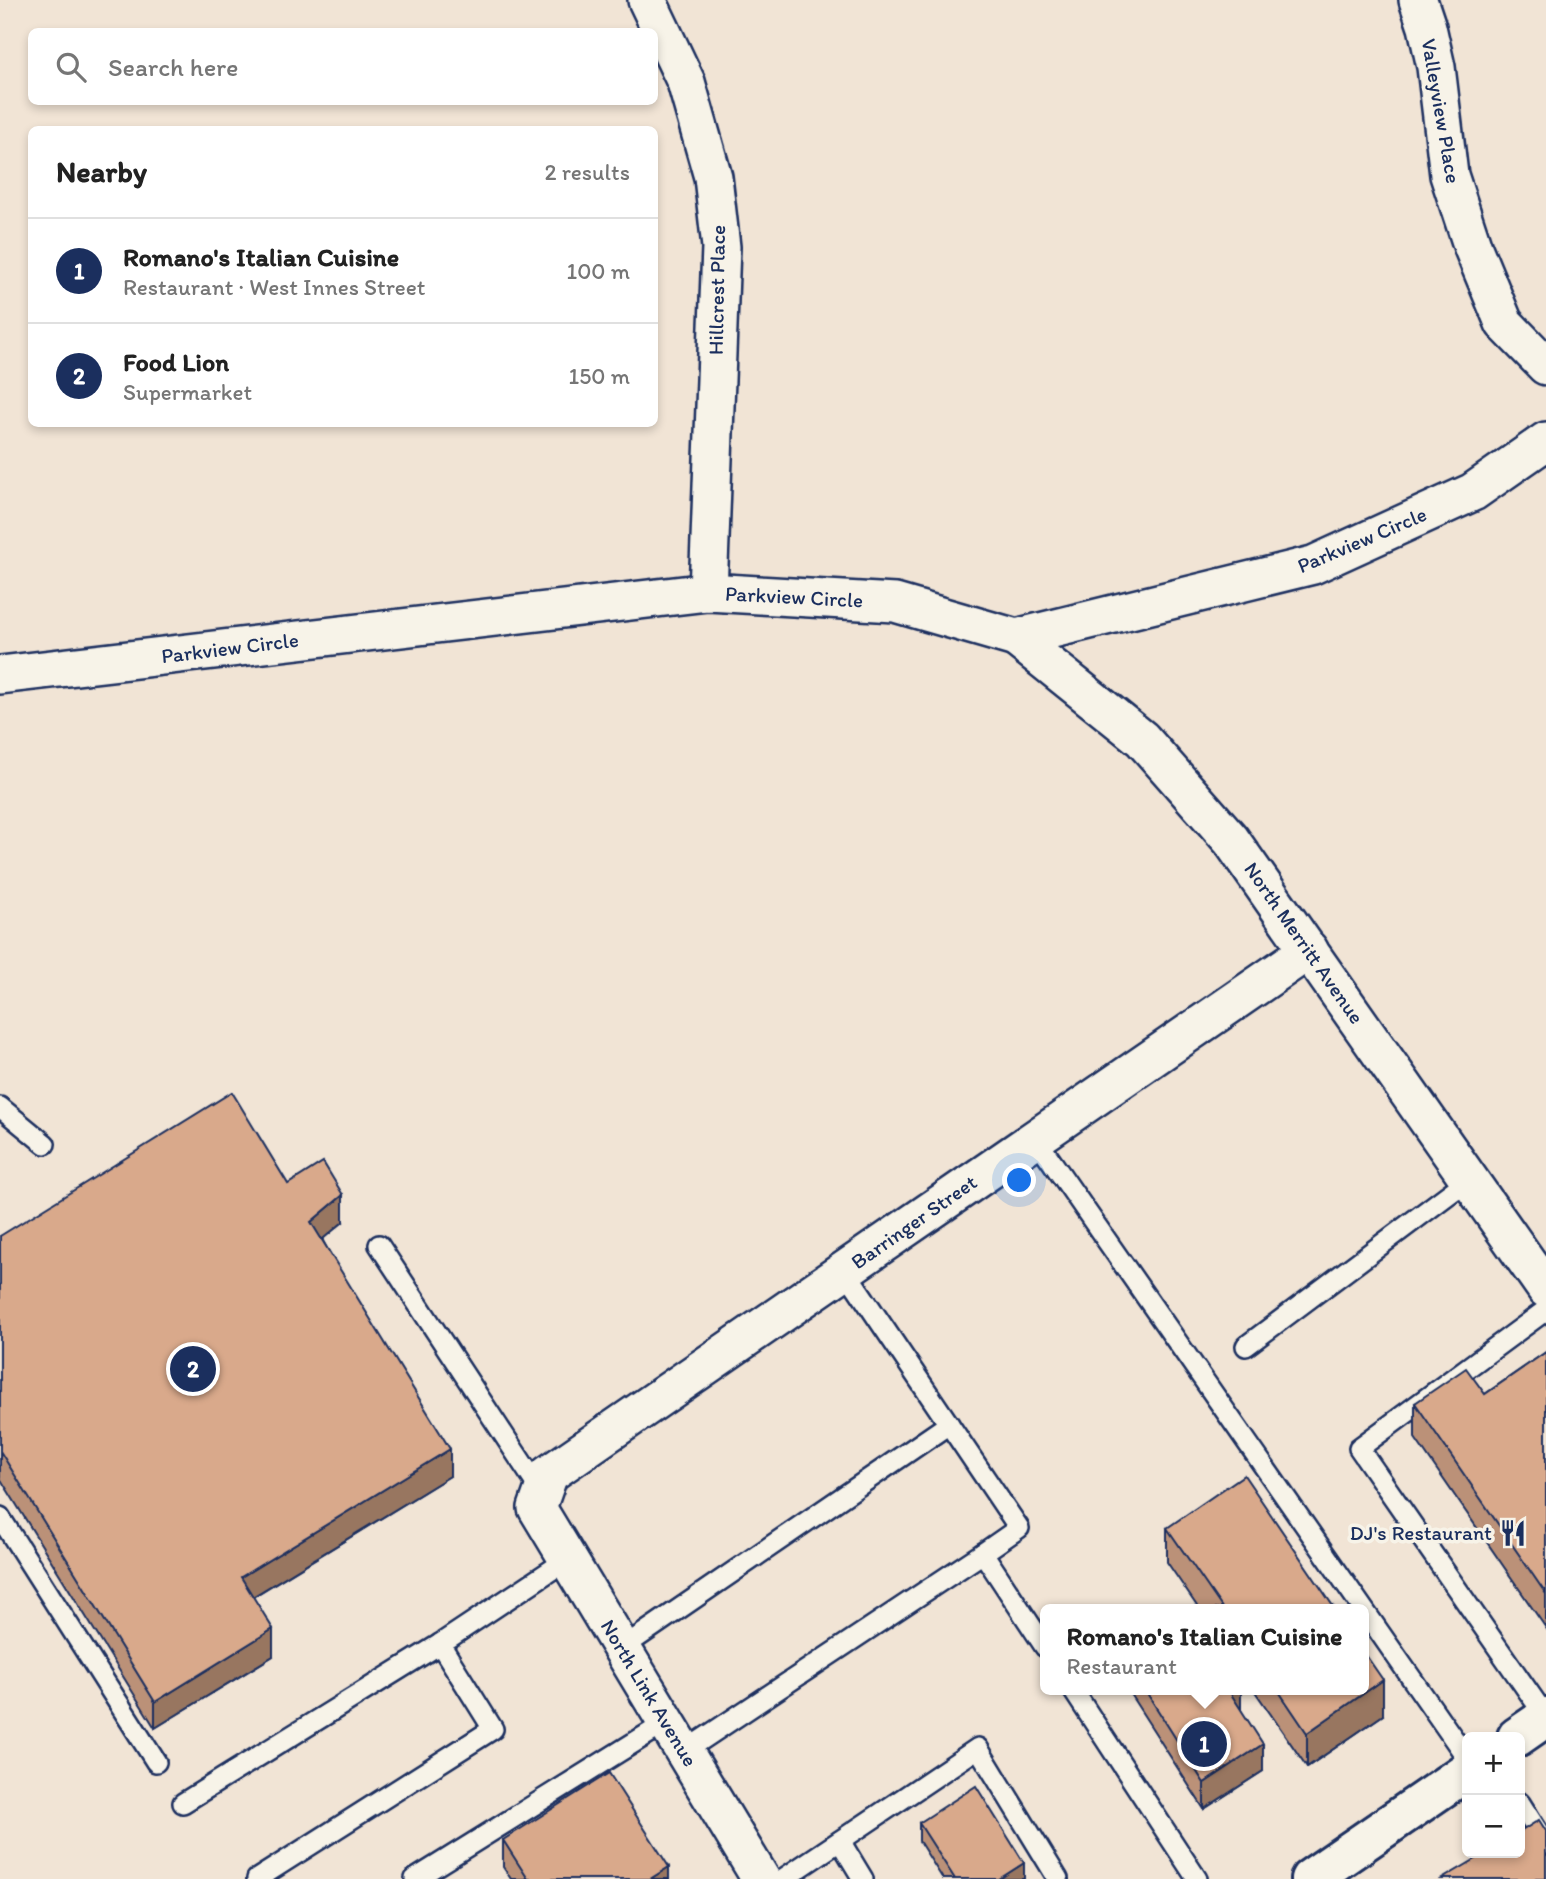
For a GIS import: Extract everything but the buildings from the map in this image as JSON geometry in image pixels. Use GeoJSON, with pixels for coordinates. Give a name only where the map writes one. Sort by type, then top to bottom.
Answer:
{"type":"FeatureCollection","features":[{"type":"Feature","properties":{"kind":"main road"},"geometry":{"type":"LineString","coordinates":[[1524,1732],[1546,1717]]}},
{"type":"Feature","properties":{"kind":"main road"},"geometry":{"type":"LineString","coordinates":[[1323,1875],[1462,1775]]}},
{"type":"Feature","properties":{"kind":"street","name":"Hillcrest Place"},"geometry":{"type":"LineString","coordinates":[[647,0],[686,82],[713,177],[721,247],[708,592]]}},
{"type":"Feature","properties":{"kind":"street","name":"Valleyview Place"},"geometry":{"type":"LineString","coordinates":[[1418,0],[1436,67],[1449,175],[1473,248],[1504,324],[1546,366]]}},
{"type":"Feature","properties":{"kind":"street","name":"Parkview Circle"},"geometry":{"type":"LineString","coordinates":[[0,675],[708,592],[895,603],[1016,638],[1313,565],[1473,492],[1546,441]]}},
{"type":"Feature","properties":{"kind":"street","name":"North Merritt Avenue"},"geometry":{"type":"LineString","coordinates":[[1016,638],[1142,739],[1231,841],[1546,1289]]}},
{"type":"Feature","properties":{"kind":"street","name":"Barringer Street"},"geometry":{"type":"LineString","coordinates":[[540,1501],[549,1474],[1309,950]]}},
{"type":"Feature","properties":{"kind":"street","name":"North Link Avenue"},"geometry":{"type":"LineString","coordinates":[[540,1501],[568,1559],[761,1879]]}},
{"type":"Feature","properties":{"kind":"lane"},"geometry":{"type":"LineString","coordinates":[[0,1107],[45,1144]]}},
{"type":"Feature","properties":{"kind":"lane"},"geometry":{"type":"LineString","coordinates":[[1036,1139],[1360,1604]]}},
{"type":"Feature","properties":{"kind":"lane"},"geometry":{"type":"LineString","coordinates":[[1246,1346],[1469,1179]]}},
{"type":"Feature","properties":{"kind":"lane"},"geometry":{"type":"LineString","coordinates":[[380,1245],[540,1501]]}},
{"type":"Feature","properties":{"kind":"lane"},"geometry":{"type":"LineString","coordinates":[[415,1879],[676,1737],[983,1553],[1019,1528],[845,1270]]}},
{"type":"Feature","properties":{"kind":"lane"},"geometry":{"type":"LineString","coordinates":[[1546,1310],[1359,1448],[1546,1717]]}},
{"type":"Feature","properties":{"kind":"lane"},"geometry":{"type":"LineString","coordinates":[[622,1648],[949,1424]]}},
{"type":"Feature","properties":{"kind":"lane"},"geometry":{"type":"LineString","coordinates":[[0,1517],[156,1762]]}},
{"type":"Feature","properties":{"kind":"lane"},"geometry":{"type":"LineString","coordinates":[[983,1553],[1040,1639]]}},
{"type":"Feature","properties":{"kind":"lane"},"geometry":{"type":"LineString","coordinates":[[183,1803],[440,1644],[568,1559]]}},
{"type":"Feature","properties":{"kind":"lane"},"geometry":{"type":"LineString","coordinates":[[1369,1617],[1462,1751]]}},
{"type":"Feature","properties":{"kind":"lane"},"geometry":{"type":"LineString","coordinates":[[257,1879],[493,1728],[440,1644]]}},
{"type":"Feature","properties":{"kind":"lane"},"geometry":{"type":"LineString","coordinates":[[1076,1695],[1197,1879]]}},
{"type":"Feature","properties":{"kind":"lane"},"geometry":{"type":"LineString","coordinates":[[783,1879],[978,1748],[1058,1879]]}},
{"type":"Feature","properties":{"kind":"lane"},"geometry":{"type":"LineString","coordinates":[[1525,1811],[1546,1844]]}},
{"type":"Feature","properties":{"kind":"lane"},"geometry":{"type":"LineString","coordinates":[[840,1841],[863,1879]]}},
{"type":"Feature","properties":{"kind":"place","name":"Food Lion"},"geometry":{"type":"Point","coordinates":[193,1369]}},
{"type":"Feature","properties":{"kind":"place","name":"DJ's Restaurant"},"geometry":{"type":"Point","coordinates":[1513,1533]}},
{"type":"Feature","properties":{"kind":"place","name":"Romano's Italian Cuisine"},"geometry":{"type":"Point","coordinates":[1204,1744]}}]}
